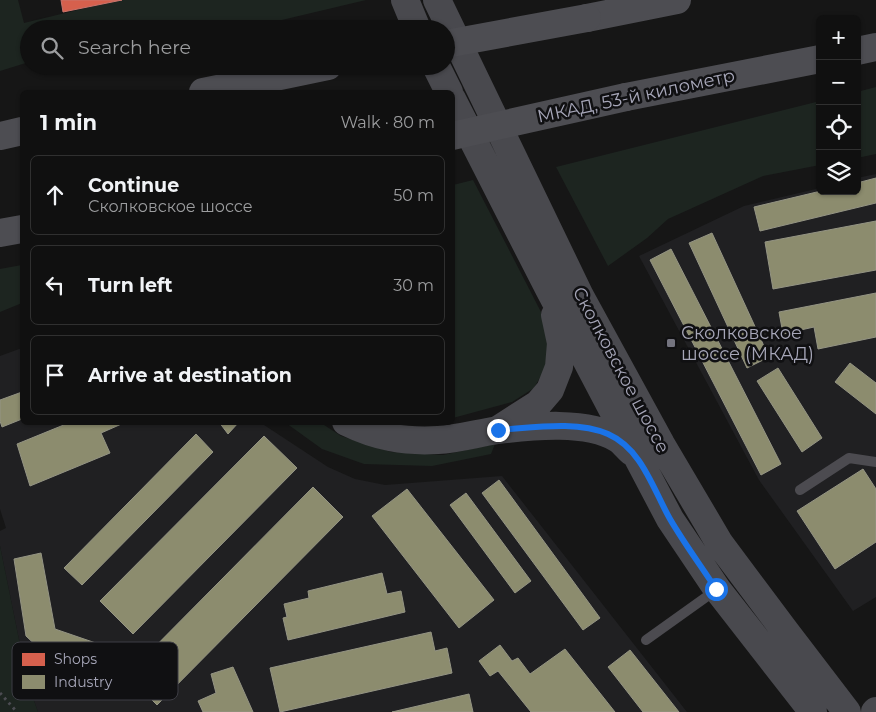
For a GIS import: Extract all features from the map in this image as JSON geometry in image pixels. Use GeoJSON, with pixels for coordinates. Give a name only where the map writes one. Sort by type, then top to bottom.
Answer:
{"type":"FeatureCollection","features":[{"type":"Feature","properties":{"kind":"highway"},"geometry":{"type":"LineString","coordinates":[[455,42],[677,0]]}},
{"type":"Feature","properties":{"kind":"highway"},"geometry":{"type":"LineString","coordinates":[[861,50],[876,47]]}},
{"type":"Feature","properties":{"kind":"highway","name":"МКАД, 53-й километр"},"geometry":{"type":"LineString","coordinates":[[455,135],[626,97],[816,59]]}},
{"type":"Feature","properties":{"kind":"highway"},"geometry":{"type":"LineString","coordinates":[[212,90],[283,75]]}},
{"type":"Feature","properties":{"kind":"highway"},"geometry":{"type":"LineString","coordinates":[[0,234],[20,229]]}},
{"type":"Feature","properties":{"kind":"main road"},"geometry":{"type":"LineString","coordinates":[[404,0],[413,20]]}},
{"type":"Feature","properties":{"kind":"main road","name":"Сколковское шоссе"},"geometry":{"type":"LineString","coordinates":[[437,1],[446,20]]}},
{"type":"Feature","properties":{"kind":"main road","name":"Сколковское шоссе"},"geometry":{"type":"LineString","coordinates":[[455,38],[580,296],[661,444],[720,544],[847,712]]}},
{"type":"Feature","properties":{"kind":"main road"},"geometry":{"type":"LineString","coordinates":[[440,75],[448,90]]}},
{"type":"Feature","properties":{"kind":"main road","name":"Сколковское шоссе"},"geometry":{"type":"LineString","coordinates":[[455,105],[670,519],[716,589],[813,712]]}},
{"type":"Feature","properties":{"kind":"main road"},"geometry":{"type":"LineString","coordinates":[[0,234],[20,237]]}},
{"type":"Feature","properties":{"kind":"main road"},"geometry":{"type":"LineString","coordinates":[[498,430],[538,404],[550,390],[559,368],[561,343],[549,289]]}},
{"type":"Feature","properties":{"kind":"main road"},"geometry":{"type":"LineString","coordinates":[[354,425],[389,438],[416,441],[440,440],[498,430],[559,426],[589,429],[606,433],[619,439],[636,456]]}},
{"type":"Feature","properties":{"kind":"lane"},"geometry":{"type":"LineString","coordinates":[[800,490],[849,458],[876,462]]}},
{"type":"Feature","properties":{"kind":"lane"},"geometry":{"type":"LineString","coordinates":[[646,640],[716,589]]}},
{"type":"Feature","properties":{"kind":"path"},"geometry":{"type":"LineString","coordinates":[[0,693],[17,712]]}},
{"type":"Feature","properties":{"kind":"shaded area"},"geometry":{"type":"Polygon","coordinates":[[[0,0],[18,0],[23,20],[20,20],[20,65],[0,71],[0,0]]]}},
{"type":"Feature","properties":{"kind":"shaded area"},"geometry":{"type":"Polygon","coordinates":[[[119,0],[366,0],[282,20],[36,20],[119,0]]]}},
{"type":"Feature","properties":{"kind":"shaded area"},"geometry":{"type":"Polygon","coordinates":[[[876,87],[876,154],[861,157],[861,105],[861,91],[876,87]]]}},
{"type":"Feature","properties":{"kind":"shaded area"},"geometry":{"type":"Polygon","coordinates":[[[816,102],[816,166],[763,176],[668,219],[647,238],[608,266],[556,167],[816,102]]]}},
{"type":"Feature","properties":{"kind":"shaded area"},"geometry":{"type":"Polygon","coordinates":[[[876,174],[876,597],[853,611],[759,480],[639,256],[744,206],[816,189],[816,195],[861,195],[861,177],[876,174]]]}},
{"type":"Feature","properties":{"kind":"shaded area"},"geometry":{"type":"Polygon","coordinates":[[[473,180],[541,312],[549,340],[549,357],[534,388],[512,402],[455,417],[455,184],[473,180]]]}},
{"type":"Feature","properties":{"kind":"shaded area"},"geometry":{"type":"Polygon","coordinates":[[[20,265],[20,304],[0,312],[0,269],[20,265]]]}},
{"type":"Feature","properties":{"kind":"shaded area"},"geometry":{"type":"Polygon","coordinates":[[[20,349],[20,425],[264,425],[328,467],[355,479],[385,485],[502,476],[687,712],[38,712],[34,700],[178,700],[178,642],[19,642],[0,546],[0,531],[6,528],[0,509],[0,356],[20,349]]]}},
{"type":"Feature","properties":{"kind":"shaded area"},"geometry":{"type":"Polygon","coordinates":[[[289,425],[324,425],[341,436],[391,452],[443,455],[495,444],[491,454],[432,466],[364,464],[322,449],[289,425]]]}},
{"type":"Feature","properties":{"kind":"shaded area"},"geometry":{"type":"Polygon","coordinates":[[[0,546],[19,642],[12,642],[12,700],[34,700],[38,712],[0,712],[0,546]]]}},
{"type":"Feature","properties":{"kind":"building: Shops"},"geometry":{"type":"Polygon","coordinates":[[[61,0],[122,0],[63,12],[61,0]]]}},
{"type":"Feature","properties":{"kind":"building: Industry"},"geometry":{"type":"Polygon","coordinates":[[[876,178],[876,203],[760,231],[754,207],[816,192],[816,195],[861,195],[861,182],[876,178]]]}},
{"type":"Feature","properties":{"kind":"building: Industry"},"geometry":{"type":"Polygon","coordinates":[[[876,221],[876,270],[773,289],[765,242],[876,221]]]}},
{"type":"Feature","properties":{"kind":"building: Industry"},"geometry":{"type":"Polygon","coordinates":[[[712,233],[769,357],[747,368],[689,243],[712,233]]]}},
{"type":"Feature","properties":{"kind":"building: Industry"},"geometry":{"type":"Polygon","coordinates":[[[671,249],[781,464],[761,475],[650,260],[671,249]]]}},
{"type":"Feature","properties":{"kind":"building: Industry"},"geometry":{"type":"Polygon","coordinates":[[[876,293],[876,337],[818,349],[814,327],[783,334],[779,312],[876,293]]]}},
{"type":"Feature","properties":{"kind":"building: Industry"},"geometry":{"type":"Polygon","coordinates":[[[850,363],[876,383],[876,414],[835,382],[850,363]]]}},
{"type":"Feature","properties":{"kind":"building: Industry"},"geometry":{"type":"Polygon","coordinates":[[[778,368],[822,438],[802,452],[757,381],[778,368]]]}},
{"type":"Feature","properties":{"kind":"building: Industry"},"geometry":{"type":"Polygon","coordinates":[[[20,393],[20,420],[2,427],[0,421],[0,400],[20,393]]]}},
{"type":"Feature","properties":{"kind":"building: Industry"},"geometry":{"type":"Polygon","coordinates":[[[64,425],[119,425],[101,433],[110,453],[30,486],[17,444],[64,425]]]}},
{"type":"Feature","properties":{"kind":"building: Industry"},"geometry":{"type":"Polygon","coordinates":[[[221,425],[236,425],[228,434],[221,425]]]}},
{"type":"Feature","properties":{"kind":"building: Industry"},"geometry":{"type":"Polygon","coordinates":[[[196,434],[213,452],[82,585],[64,568],[196,434]]]}},
{"type":"Feature","properties":{"kind":"building: Industry"},"geometry":{"type":"Polygon","coordinates":[[[264,436],[297,468],[133,634],[100,601],[264,436]]]}},
{"type":"Feature","properties":{"kind":"building: Industry"},"geometry":{"type":"Polygon","coordinates":[[[863,469],[876,489],[876,542],[835,569],[797,511],[863,469]]]}},
{"type":"Feature","properties":{"kind":"building: Industry"},"geometry":{"type":"Polygon","coordinates":[[[499,480],[600,618],[583,630],[482,493],[499,480]]]}},
{"type":"Feature","properties":{"kind":"building: Industry"},"geometry":{"type":"Polygon","coordinates":[[[313,487],[343,517],[178,684],[178,642],[160,642],[313,487]]]}},
{"type":"Feature","properties":{"kind":"building: Industry"},"geometry":{"type":"Polygon","coordinates":[[[407,489],[494,600],[459,628],[372,516],[407,489]]]}},
{"type":"Feature","properties":{"kind":"building: Industry"},"geometry":{"type":"Polygon","coordinates":[[[466,493],[531,581],[515,593],[450,505],[466,493]]]}},
{"type":"Feature","properties":{"kind":"building: Industry"},"geometry":{"type":"Polygon","coordinates":[[[41,553],[55,629],[93,642],[32,642],[26,636],[14,559],[41,553]]]}},
{"type":"Feature","properties":{"kind":"building: Industry"},"geometry":{"type":"Polygon","coordinates":[[[382,573],[387,594],[401,591],[405,612],[288,640],[283,618],[287,617],[284,604],[309,598],[308,591],[382,573]]]}},
{"type":"Feature","properties":{"kind":"building: Industry"},"geometry":{"type":"Polygon","coordinates":[[[431,632],[435,651],[447,648],[452,673],[280,712],[270,668],[431,632]]]}},
{"type":"Feature","properties":{"kind":"building: Industry"},"geometry":{"type":"Polygon","coordinates":[[[500,645],[512,661],[518,658],[530,674],[565,649],[615,712],[531,712],[498,671],[490,676],[479,661],[500,645]]]}},
{"type":"Feature","properties":{"kind":"building: Industry"},"geometry":{"type":"Polygon","coordinates":[[[630,650],[679,712],[643,712],[608,667],[630,650]]]}},
{"type":"Feature","properties":{"kind":"building: Industry"},"geometry":{"type":"Polygon","coordinates":[[[233,667],[253,712],[203,712],[198,701],[216,693],[211,674],[233,667]]]}},
{"type":"Feature","properties":{"kind":"building: Industry"},"geometry":{"type":"Polygon","coordinates":[[[469,694],[473,712],[392,712],[469,694]]]}},
{"type":"Feature","properties":{"kind":"building: Industry"},"geometry":{"type":"Polygon","coordinates":[[[152,700],[162,700],[157,705],[152,700]]]}},
{"type":"Feature","properties":{"kind":"place","name":"Сколковское шоссе (МКАД)"},"geometry":{"type":"Point","coordinates":[671,343]}},
{"type":"Feature","properties":{"kind":"route"},"geometry":{"type":"LineString","coordinates":[[498,430],[559,426],[589,429],[606,433],[619,439],[636,456],[670,519],[716,589]]}}]}
